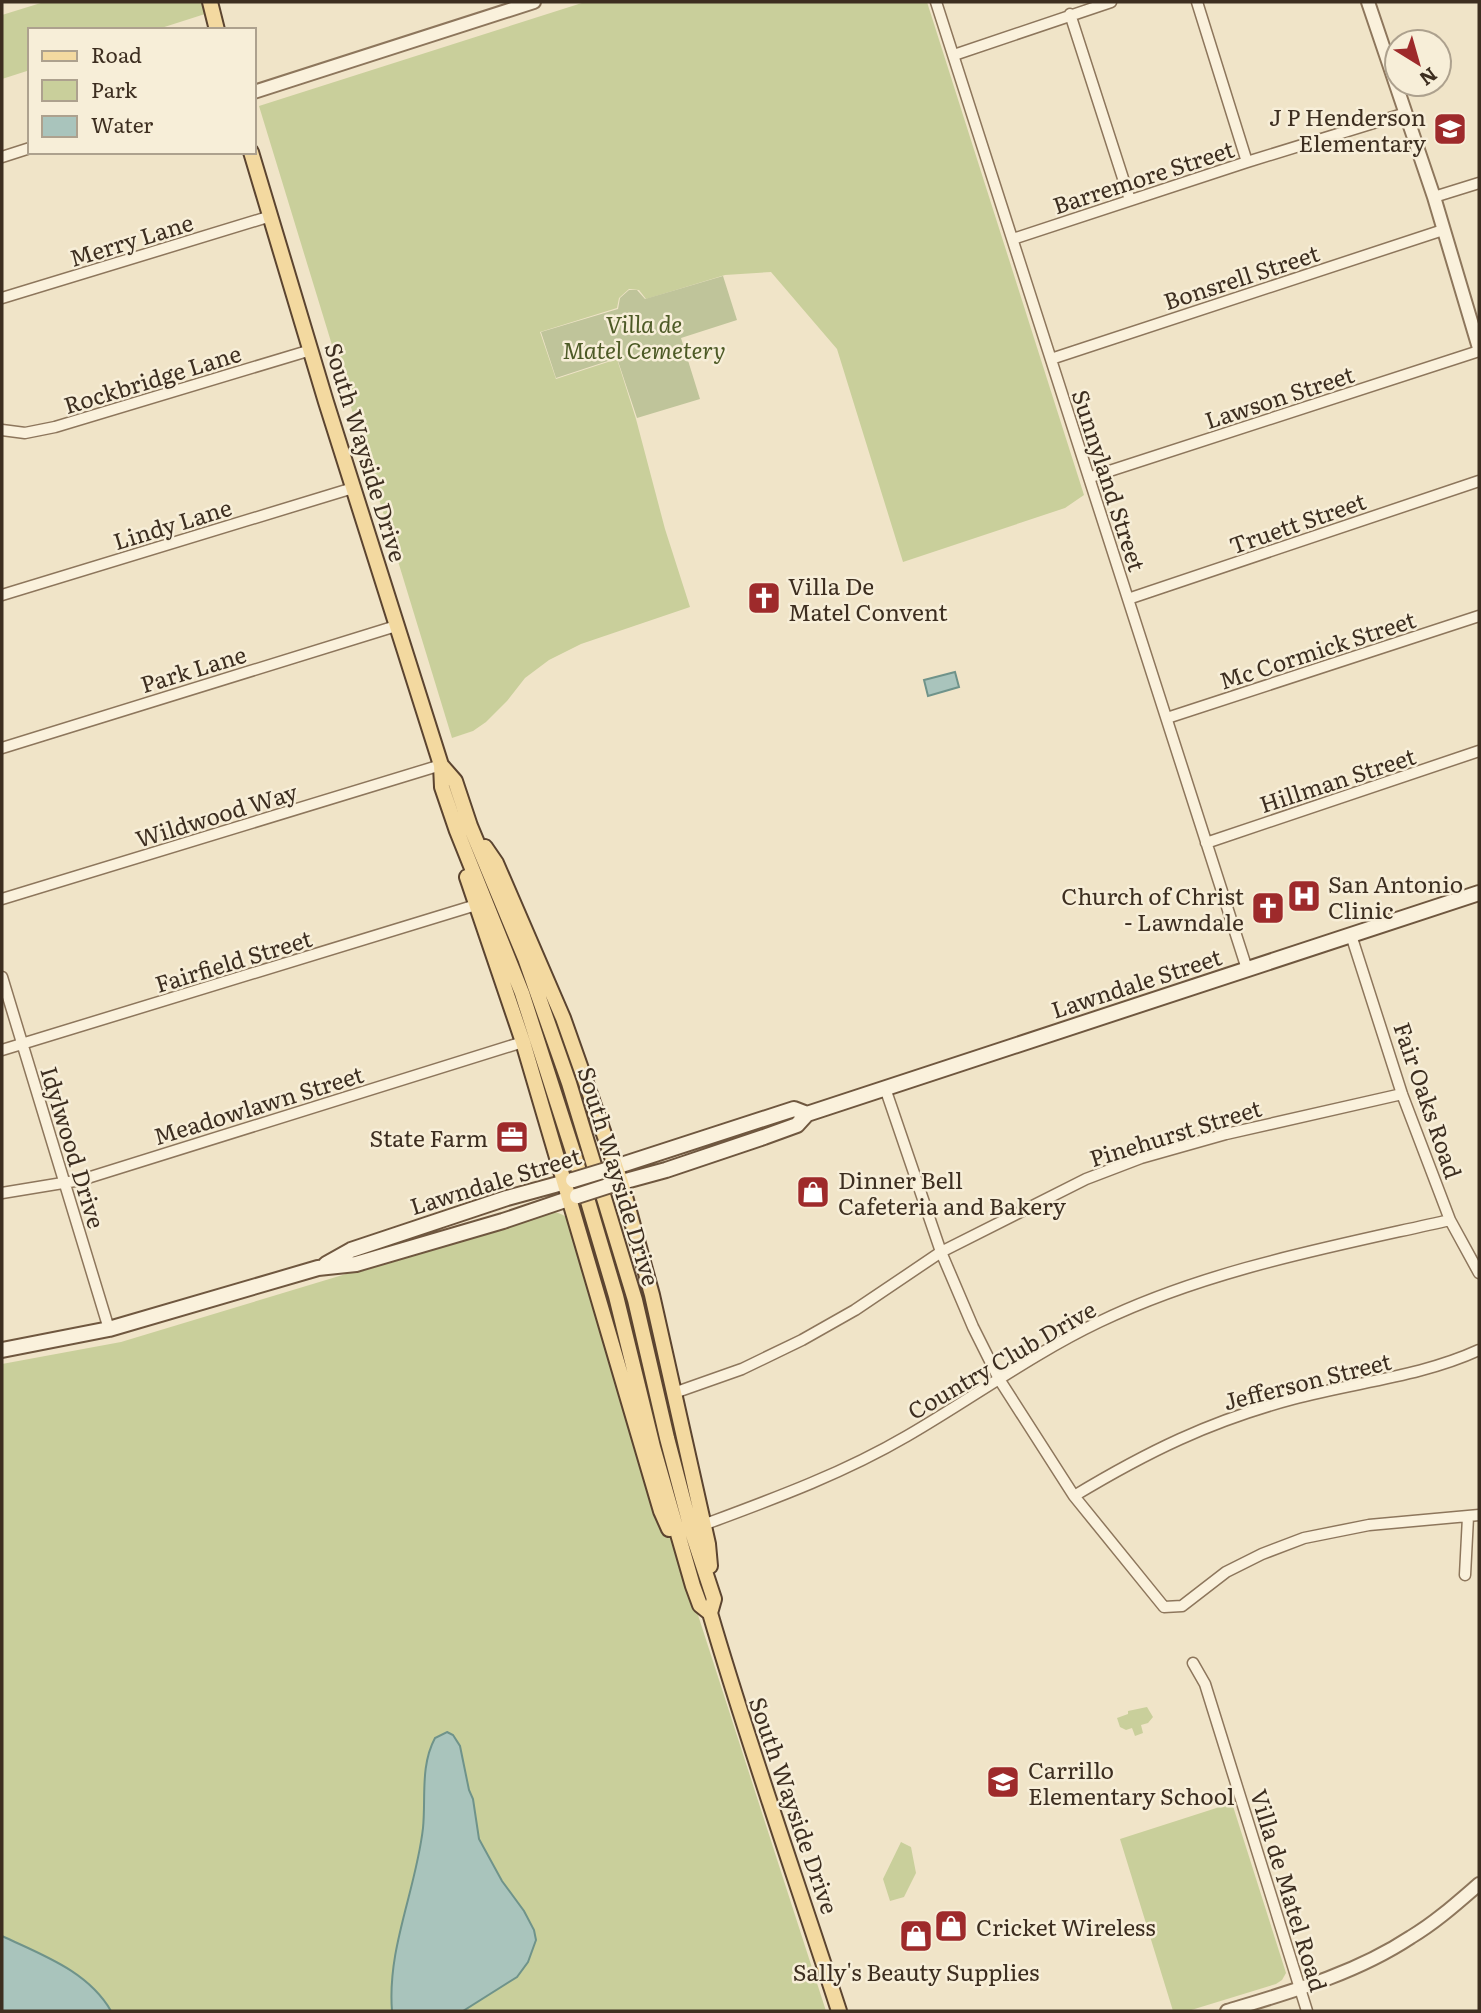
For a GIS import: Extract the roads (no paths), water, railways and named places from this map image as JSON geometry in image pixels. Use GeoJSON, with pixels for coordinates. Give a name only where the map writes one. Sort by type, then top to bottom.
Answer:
{"type":"FeatureCollection","features":[{"type":"Feature","properties":{"kind":"main road"},"geometry":{"type":"LineString","coordinates":[[210,2],[216,28]]}},
{"type":"Feature","properties":{"kind":"main road","name":"South Wayside Drive"},"geometry":{"type":"LineString","coordinates":[[252,154],[441,765],[442,787],[524,958],[569,1083],[635,1300],[691,1529],[714,1599],[710,1613],[743,1725],[801,1890],[839,2011]]}},
{"type":"Feature","properties":{"kind":"main road"},"geometry":{"type":"LineString","coordinates":[[464,829],[466,874],[573,1197],[661,1511],[693,1586]]}},
{"type":"Feature","properties":{"kind":"main road"},"geometry":{"type":"LineString","coordinates":[[464,829],[496,863],[563,1018],[652,1295],[708,1544],[711,1589]]}},
{"type":"Feature","properties":{"kind":"main road","name":"South Wayside Drive"},"geometry":{"type":"LineString","coordinates":[[464,829],[522,993],[617,1296],[653,1447],[693,1586],[700,1605],[710,1613]]}},
{"type":"Feature","properties":{"kind":"main road","name":"Lawndale Street"},"geometry":{"type":"LineString","coordinates":[[2,1350],[109,1329],[318,1268],[356,1265],[410,1249],[764,1137],[797,1125],[807,1114],[1479,893]]}},
{"type":"Feature","properties":{"kind":"main road","name":"Lawndale Street"},"geometry":{"type":"LineString","coordinates":[[318,1268],[351,1250],[507,1198],[611,1168],[794,1109],[807,1114]]}},
{"type":"Feature","properties":{"kind":"main road"},"geometry":{"type":"LineString","coordinates":[[759,1120],[764,1137]]}},
{"type":"Feature","properties":{"kind":"main road"},"geometry":{"type":"LineString","coordinates":[[405,1232],[410,1249]]}},
{"type":"Feature","properties":{"kind":"street"},"geometry":{"type":"LineString","coordinates":[[256,91],[534,2]]}},
{"type":"Feature","properties":{"kind":"street","name":"Sunnyland Street"},"geometry":{"type":"LineString","coordinates":[[936,2],[1091,477],[1094,499],[1247,969]]}},
{"type":"Feature","properties":{"kind":"street"},"geometry":{"type":"LineString","coordinates":[[954,55],[1111,2]]}},
{"type":"Feature","properties":{"kind":"street"},"geometry":{"type":"LineString","coordinates":[[1197,2],[1247,162]]}},
{"type":"Feature","properties":{"kind":"street"},"geometry":{"type":"LineString","coordinates":[[1368,2],[1434,197],[1479,350]]}},
{"type":"Feature","properties":{"kind":"street"},"geometry":{"type":"LineString","coordinates":[[1070,14],[1130,200]]}},
{"type":"Feature","properties":{"kind":"street","name":"Barremore Street"},"geometry":{"type":"LineString","coordinates":[[1013,239],[1406,113]]}},
{"type":"Feature","properties":{"kind":"street"},"geometry":{"type":"LineString","coordinates":[[2,157],[28,149]]}},
{"type":"Feature","properties":{"kind":"street"},"geometry":{"type":"LineString","coordinates":[[1434,197],[1479,183]]}},
{"type":"Feature","properties":{"kind":"street","name":"Merry Lane"},"geometry":{"type":"LineString","coordinates":[[2,298],[271,216]]}},
{"type":"Feature","properties":{"kind":"street","name":"Bonsrell Street"},"geometry":{"type":"LineString","coordinates":[[1051,359],[1443,230]]}},
{"type":"Feature","properties":{"kind":"street","name":"Rockbridge Lane"},"geometry":{"type":"LineString","coordinates":[[2,430],[25,433],[55,427],[311,349]]}},
{"type":"Feature","properties":{"kind":"street","name":"Lawson Street"},"geometry":{"type":"LineString","coordinates":[[1091,477],[1479,350]]}},
{"type":"Feature","properties":{"kind":"street","name":"Truett Street"},"geometry":{"type":"LineString","coordinates":[[1128,599],[1479,481]]}},
{"type":"Feature","properties":{"kind":"street","name":"Lindy Lane"},"geometry":{"type":"LineString","coordinates":[[2,595],[353,488]]}},
{"type":"Feature","properties":{"kind":"street","name":"Mc Cormick Street"},"geometry":{"type":"LineString","coordinates":[[1167,718],[1479,617]]}},
{"type":"Feature","properties":{"kind":"street","name":"Park Lane"},"geometry":{"type":"LineString","coordinates":[[2,748],[396,626]]}},
{"type":"Feature","properties":{"kind":"street","name":"Hillman Street"},"geometry":{"type":"LineString","coordinates":[[1206,843],[1479,751]]}},
{"type":"Feature","properties":{"kind":"street","name":"Wildwood Way"},"geometry":{"type":"LineString","coordinates":[[2,900],[441,765]]}},
{"type":"Feature","properties":{"kind":"street","name":"Fairfield Street"},"geometry":{"type":"LineString","coordinates":[[2,1050],[476,905]]}},
{"type":"Feature","properties":{"kind":"street","name":"Fair Oaks Road"},"geometry":{"type":"LineString","coordinates":[[1351,935],[1402,1094],[1450,1220],[1479,1273]]}},
{"type":"Feature","properties":{"kind":"street","name":"Idylwood Drive"},"geometry":{"type":"LineString","coordinates":[[2,977],[109,1329]]}},
{"type":"Feature","properties":{"kind":"street","name":"Meadowlawn Street"},"geometry":{"type":"LineString","coordinates":[[2,1193],[81,1180],[523,1042]]}},
{"type":"Feature","properties":{"kind":"street"},"geometry":{"type":"LineString","coordinates":[[885,1088],[941,1252],[972,1327],[999,1379],[1074,1496],[1164,1607],[1174,1608],[1189,1602],[1226,1572],[1262,1554],[1304,1538],[1369,1525],[1479,1515]]}},
{"type":"Feature","properties":{"kind":"street","name":"Pinehurst Street"},"geometry":{"type":"LineString","coordinates":[[674,1392],[741,1369],[802,1340],[855,1310],[941,1252],[1086,1179],[1141,1158],[1226,1134],[1402,1094]]}},
{"type":"Feature","properties":{"kind":"street","name":"Country Club Drive"},"geometry":{"type":"LineString","coordinates":[[703,1525],[788,1495],[842,1471],[906,1437],[999,1379],[1099,1322],[1198,1282],[1296,1255],[1450,1220]]}},
{"type":"Feature","properties":{"kind":"street","name":"Jefferson Street"},"geometry":{"type":"LineString","coordinates":[[1074,1496],[1163,1445],[1227,1419],[1295,1398],[1436,1367],[1479,1350]]}},
{"type":"Feature","properties":{"kind":"street"},"geometry":{"type":"LineString","coordinates":[[1465,1575],[1468,1517]]}},
{"type":"Feature","properties":{"kind":"street","name":"Villa de Matel Road"},"geometry":{"type":"LineString","coordinates":[[1193,1663],[1205,1684],[1307,2011]]}},
{"type":"Feature","properties":{"kind":"street"},"geometry":{"type":"LineString","coordinates":[[1227,2011],[1347,1972],[1410,1938],[1479,1884]]}},
{"type":"Feature","properties":{"kind":"water"},"geometry":{"type":"Polygon","coordinates":[[[955,672],[959,687],[928,696],[924,680],[955,672]]]}},
{"type":"Feature","properties":{"kind":"water"},"geometry":{"type":"Polygon","coordinates":[[[447,1732],[453,1735],[460,1746],[473,1799],[479,1839],[502,1881],[524,1911],[536,1940],[528,1962],[517,1977],[463,2011],[392,2011],[394,1965],[423,1828],[427,1760],[435,1738],[447,1732]]]}},
{"type":"Feature","properties":{"kind":"water"},"geometry":{"type":"Polygon","coordinates":[[[2,1936],[77,1975],[90,1985],[111,2011],[2,2011],[2,1936]]]}},
{"type":"Feature","properties":{"kind":"place","name":"J P Henderson Elementary"},"geometry":{"type":"Point","coordinates":[1450,129]}},
{"type":"Feature","properties":{"kind":"place","name":"Villa De Matel Convent"},"geometry":{"type":"Point","coordinates":[764,598]}},
{"type":"Feature","properties":{"kind":"place","name":"San Antonio Clinic"},"geometry":{"type":"Point","coordinates":[1304,896]}},
{"type":"Feature","properties":{"kind":"place","name":"Church of Christ - Lawndale"},"geometry":{"type":"Point","coordinates":[1268,908]}},
{"type":"Feature","properties":{"kind":"place","name":"State Farm"},"geometry":{"type":"Point","coordinates":[512,1137]}},
{"type":"Feature","properties":{"kind":"place","name":"Dinner Bell Cafeteria and Bakery"},"geometry":{"type":"Point","coordinates":[813,1192]}},
{"type":"Feature","properties":{"kind":"place","name":"Carrillo Elementary School"},"geometry":{"type":"Point","coordinates":[1003,1782]}},
{"type":"Feature","properties":{"kind":"place","name":"Cricket Wireless"},"geometry":{"type":"Point","coordinates":[951,1926]}},
{"type":"Feature","properties":{"kind":"place","name":"Sally's Beauty Supplies"},"geometry":{"type":"Point","coordinates":[916,1936]}},
{"type":"Feature","properties":{"kind":"park label","name":"Villa de Matel Cemetery"},"geometry":{"type":"Point","coordinates":[644,336]}}]}
